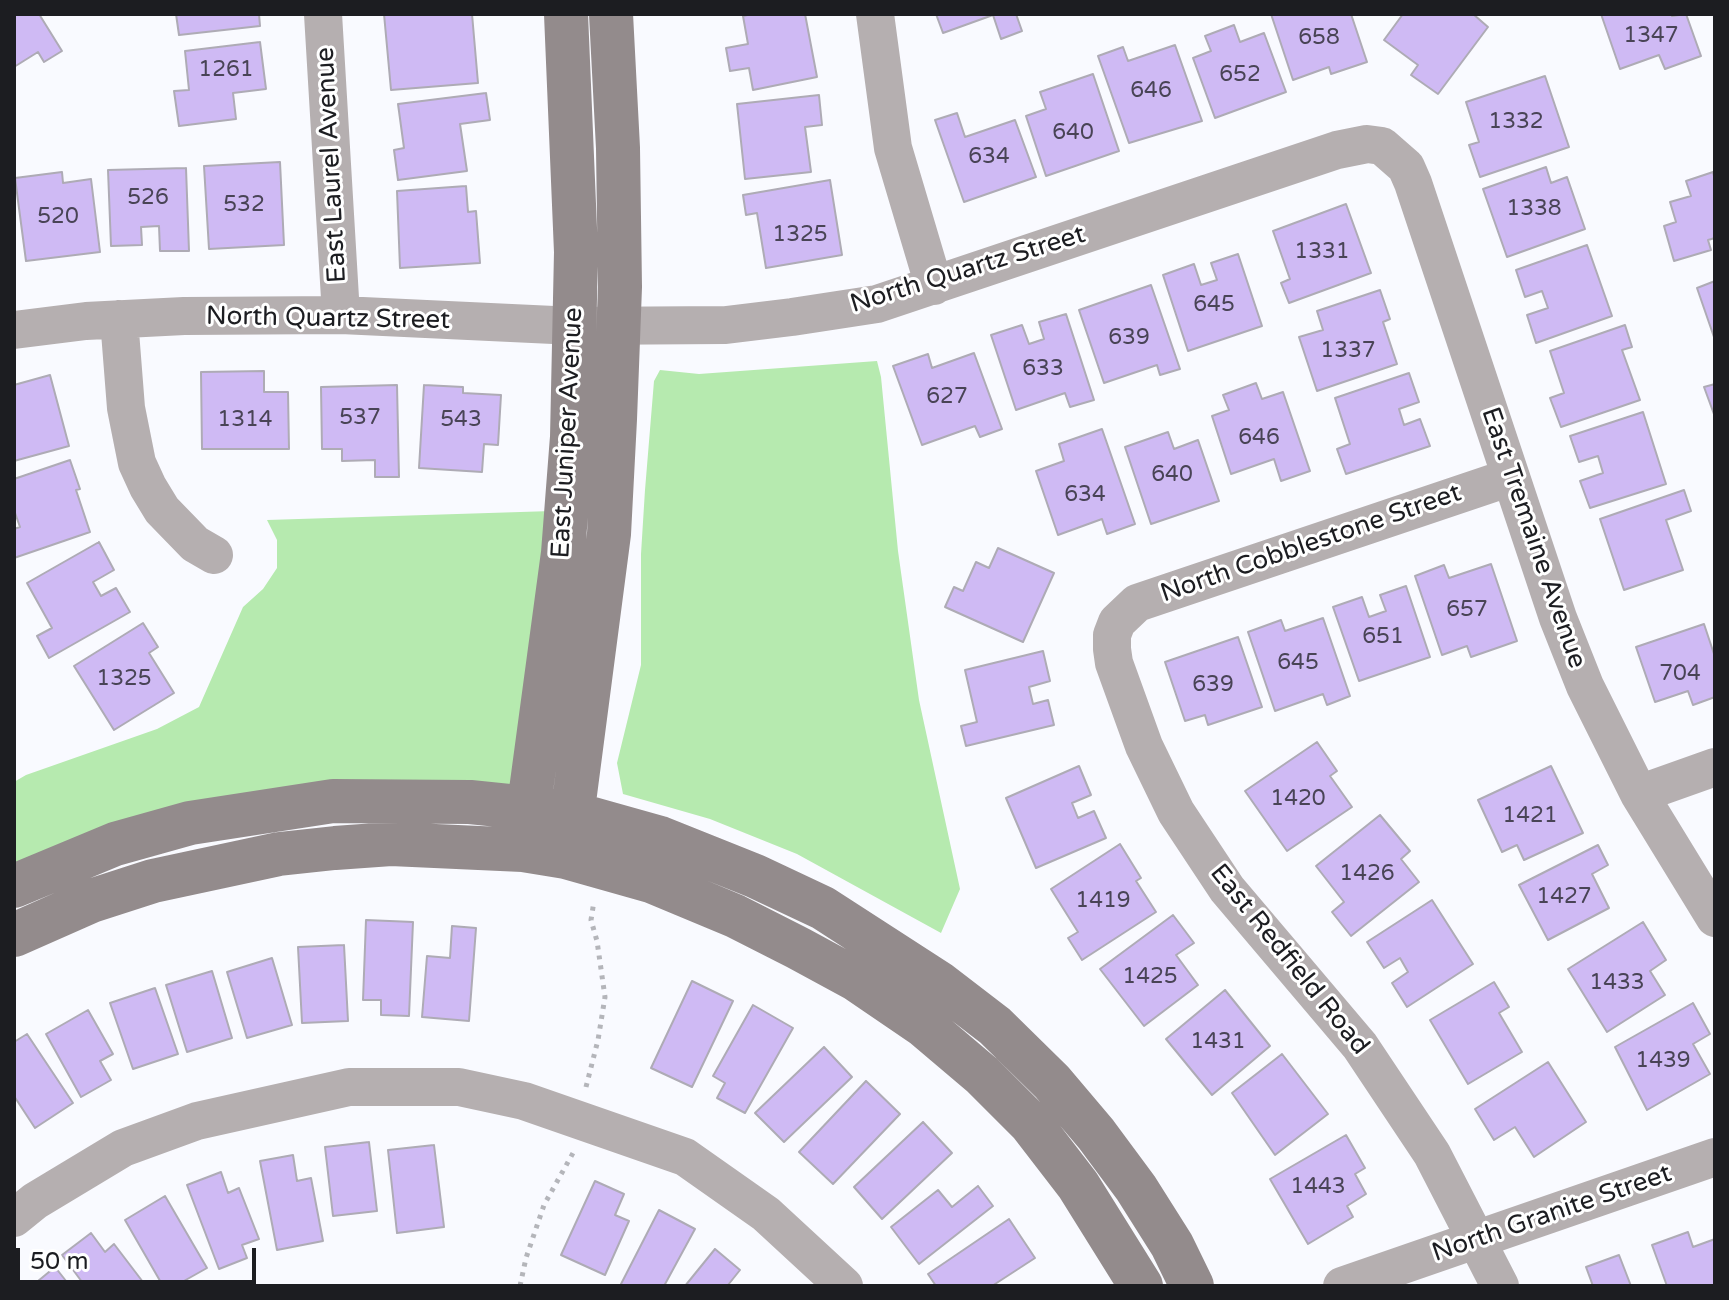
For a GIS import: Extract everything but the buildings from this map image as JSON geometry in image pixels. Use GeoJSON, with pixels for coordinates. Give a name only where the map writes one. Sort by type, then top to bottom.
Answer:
{"type":"FeatureCollection","features":[{"type":"Feature","properties":{"kind":"street","name":"East Laurel Avenue"},"geometry":{"type":"LineString","coordinates":[[323,14],[341,315]]}},
{"type":"Feature","properties":{"kind":"street","name":"East Juniper Avenue"},"geometry":{"type":"LineString","coordinates":[[555,837],[563,553],[572,437],[596,326],[573,143],[566,14]]}},
{"type":"Feature","properties":{"kind":"street","name":"East Juniper Avenue"},"geometry":{"type":"LineString","coordinates":[[596,326],[620,287],[618,148],[611,14]]}},
{"type":"Feature","properties":{"kind":"street"},"geometry":{"type":"LineString","coordinates":[[875,14],[893,148],[934,286]]}},
{"type":"Feature","properties":{"kind":"street","name":"North Quartz Street"},"geometry":{"type":"LineString","coordinates":[[14,330],[119,319],[341,315],[596,326],[726,325],[792,317],[877,304],[1337,150],[1367,144],[1382,146]]}},
{"type":"Feature","properties":{"kind":"street","name":"East Tremaine Avenue"},"geometry":{"type":"LineString","coordinates":[[1382,146],[1406,167],[1413,183],[1569,649],[1602,725],[1639,794],[1715,918]]}},
{"type":"Feature","properties":{"kind":"street"},"geometry":{"type":"LineString","coordinates":[[119,319],[126,408],[137,463],[148,487],[177,528],[214,555]]}},
{"type":"Feature","properties":{"kind":"street","name":"North Cobblestone Street"},"geometry":{"type":"LineString","coordinates":[[1117,622],[1137,603],[1511,477]]}},
{"type":"Feature","properties":{"kind":"street","name":"East Redfield Road"},"geometry":{"type":"LineString","coordinates":[[1117,622],[1112,635],[1114,663],[1144,746],[1176,812],[1227,889],[1360,1046],[1432,1154],[1500,1286]]}},
{"type":"Feature","properties":{"kind":"street"},"geometry":{"type":"LineString","coordinates":[[1639,794],[1715,767]]}},
{"type":"Feature","properties":{"kind":"street"},"geometry":{"type":"LineString","coordinates":[[14,886],[115,844],[190,823],[333,801],[470,802],[735,916],[857,980],[923,1025],[982,1075],[1031,1124],[1078,1185],[1141,1286]]}},
{"type":"Feature","properties":{"kind":"street"},"geometry":{"type":"LineString","coordinates":[[14,935],[91,901],[153,881],[279,854],[391,844],[555,837],[660,838],[755,876],[823,908],[939,983],[995,1026],[1052,1082],[1096,1134],[1136,1188],[1172,1245],[1192,1286]]}},
{"type":"Feature","properties":{"kind":"street"},"geometry":{"type":"LineString","coordinates":[[14,1218],[35,1201],[123,1148],[197,1121],[349,1087],[459,1087],[524,1101],[685,1157],[766,1214],[844,1286]]}},
{"type":"Feature","properties":{"kind":"street","name":"North Granite Street"},"geometry":{"type":"LineString","coordinates":[[1342,1286],[1715,1157]]}},
{"type":"Feature","properties":{"kind":"path"},"geometry":{"type":"LineString","coordinates":[[520,1286],[544,1205],[590,1122],[586,1087],[605,997],[591,920],[555,837]]}},
{"type":"Feature","properties":{"kind":"green space"},"geometry":{"type":"Polygon","coordinates":[[[877,361],[898,551],[919,700],[960,889],[941,933],[797,854],[710,819],[623,794],[617,763],[641,665],[641,554],[645,490],[654,381],[660,370],[699,374],[877,361]]]}},
{"type":"Feature","properties":{"kind":"green space"},"geometry":{"type":"Polygon","coordinates":[[[552,511],[532,784],[382,818],[303,823],[141,853],[14,906],[14,782],[157,729],[199,707],[243,607],[263,589],[277,568],[277,540],[267,520],[552,511]]]}}]}
